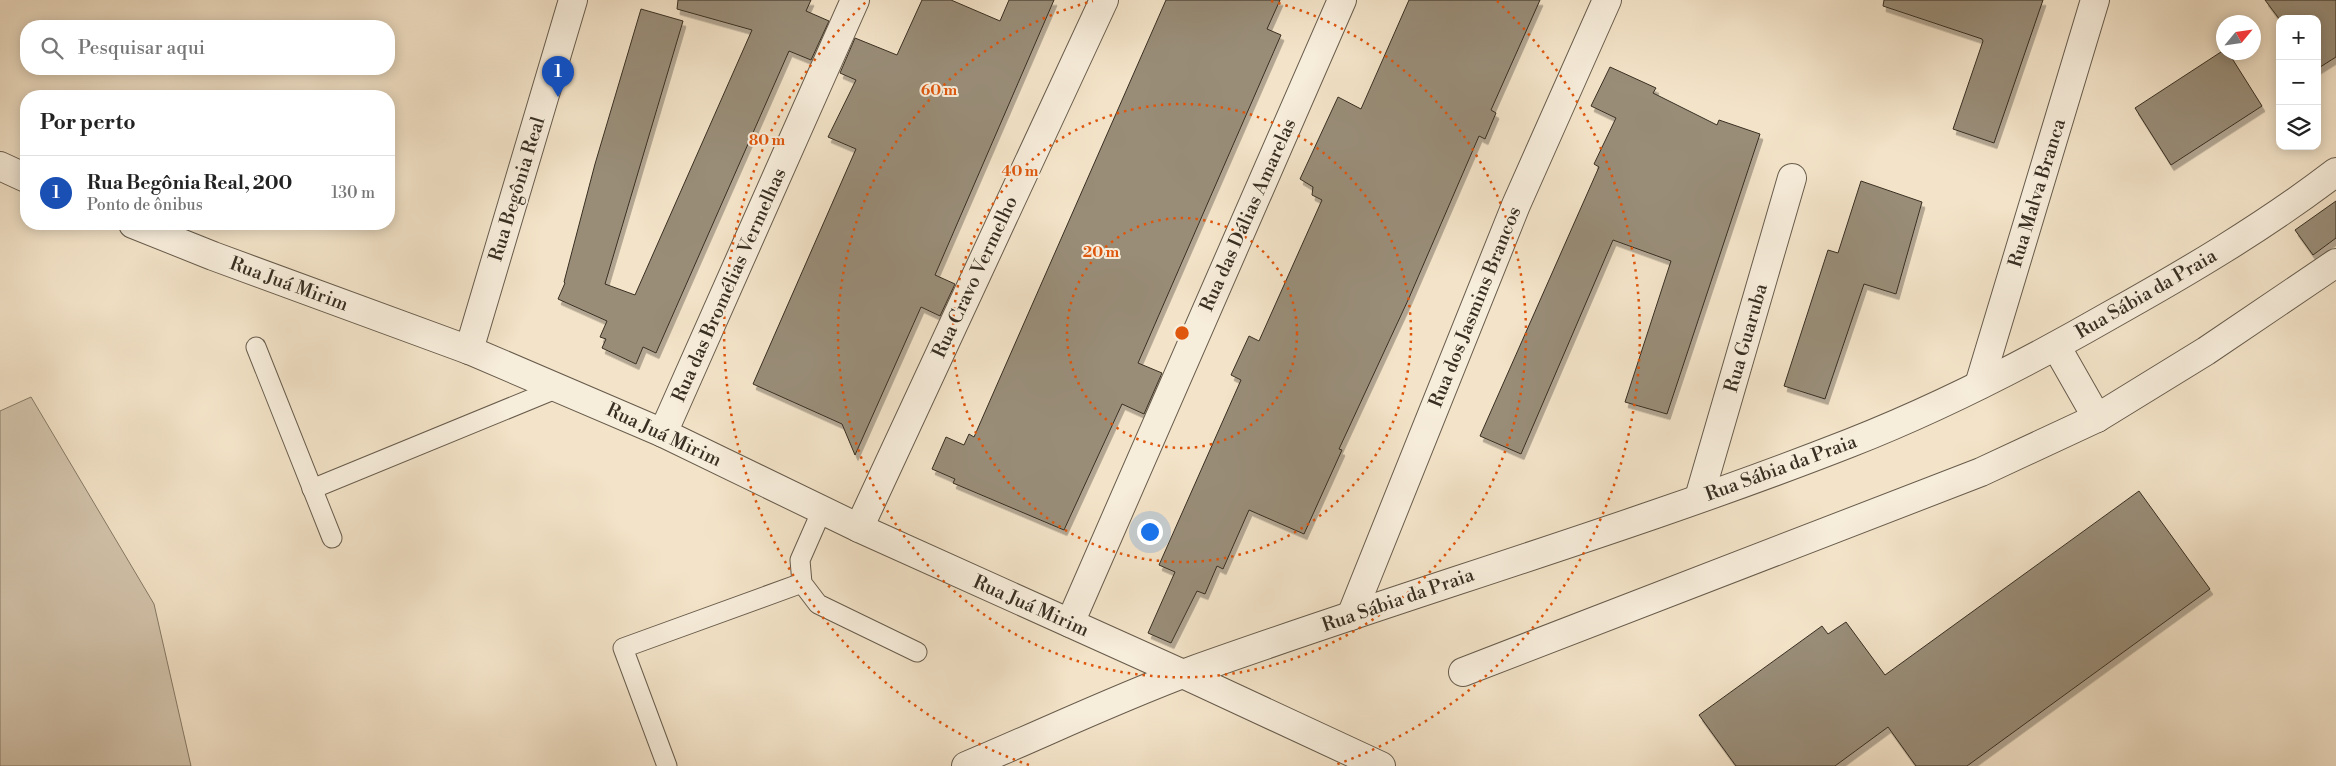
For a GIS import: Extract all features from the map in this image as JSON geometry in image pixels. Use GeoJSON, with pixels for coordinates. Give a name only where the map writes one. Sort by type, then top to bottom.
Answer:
{"type":"FeatureCollection","features":[{"type":"Feature","properties":{"kind":"street","name":"Rua Begônia Real"},"geometry":{"type":"LineString","coordinates":[[469,350],[573,0]]}},
{"type":"Feature","properties":{"kind":"street","name":"Rua das Bromélias Vermelhas"},"geometry":{"type":"LineString","coordinates":[[664,433],[856,0]]}},
{"type":"Feature","properties":{"kind":"street","name":"Rua Cravo Vermelho"},"geometry":{"type":"LineString","coordinates":[[859,528],[1104,0]]}},
{"type":"Feature","properties":{"kind":"street","name":"Rua das Dálias Amarelas"},"geometry":{"type":"LineString","coordinates":[[1070,623],[1342,0]]}},
{"type":"Feature","properties":{"kind":"street","name":"Rua dos Jasmins Brancos"},"geometry":{"type":"LineString","coordinates":[[1351,616],[1516,205],[1606,0]]}},
{"type":"Feature","properties":{"kind":"street","name":"Rua Malva Branca"},"geometry":{"type":"LineString","coordinates":[[1980,385],[2095,0]]}},
{"type":"Feature","properties":{"kind":"street"},"geometry":{"type":"LineString","coordinates":[[0,166],[20,175]]}},
{"type":"Feature","properties":{"kind":"street","name":"Rua Sábia da Praia"},"geometry":{"type":"LineString","coordinates":[[966,766],[1184,674],[1699,498],[1853,442],[1980,385],[2056,346],[2179,277],[2292,205],[2336,172]]}},
{"type":"Feature","properties":{"kind":"street","name":"Rua Guaruba"},"geometry":{"type":"LineString","coordinates":[[1699,498],[1792,178]]}},
{"type":"Feature","properties":{"kind":"street","name":"Rua Juá Mirim"},"geometry":{"type":"LineString","coordinates":[[148,230],[213,256],[469,350],[664,433],[859,528],[1184,674],[1381,766]]}},
{"type":"Feature","properties":{"kind":"street"},"geometry":{"type":"LineString","coordinates":[[1463,672],[1972,476],[2097,418],[2206,351],[2336,263]]}},
{"type":"Feature","properties":{"kind":"street"},"geometry":{"type":"LineString","coordinates":[[2056,346],[2097,418]]}},
{"type":"Feature","properties":{"kind":"lane"},"geometry":{"type":"LineString","coordinates":[[256,347],[332,538]]}},
{"type":"Feature","properties":{"kind":"lane"},"geometry":{"type":"LineString","coordinates":[[312,489],[558,388]]}},
{"type":"Feature","properties":{"kind":"lane"},"geometry":{"type":"LineString","coordinates":[[822,510],[800,560],[802,583],[818,604],[917,652]]}},
{"type":"Feature","properties":{"kind":"lane"},"geometry":{"type":"LineString","coordinates":[[667,766],[623,648],[802,583]]}},
{"type":"Feature","properties":{"kind":"shaded area"},"geometry":{"type":"Polygon","coordinates":[[[31,397],[154,604],[191,766],[0,766],[0,411],[31,397]]]}},
{"type":"Feature","properties":{"kind":"building"},"geometry":{"type":"Polygon","coordinates":[[[678,0],[811,0],[806,11],[829,21],[811,60],[789,51],[656,353],[643,347],[636,364],[602,348],[606,339],[600,337],[607,321],[558,299],[565,283],[595,164],[641,9],[683,21],[605,284],[635,295],[752,30],[677,9],[678,0]]]}},
{"type":"Feature","properties":{"kind":"building"},"geometry":{"type":"Polygon","coordinates":[[[922,0],[951,0],[1000,21],[1009,0],[1054,0],[935,275],[955,284],[940,316],[921,307],[855,455],[842,424],[753,384],[856,149],[828,137],[856,80],[840,73],[855,38],[897,55],[922,0]]]}},
{"type":"Feature","properties":{"kind":"building"},"geometry":{"type":"Polygon","coordinates":[[[1166,0],[1280,0],[1267,29],[1281,35],[1138,363],[1162,373],[1144,414],[1122,404],[1064,530],[953,483],[955,479],[932,469],[946,437],[964,445],[969,434],[974,437],[1166,0]]]}},
{"type":"Feature","properties":{"kind":"building"},"geometry":{"type":"Polygon","coordinates":[[[1409,0],[1540,0],[1491,110],[1496,113],[1485,139],[1479,136],[1409,298],[1339,449],[1342,450],[1304,534],[1249,510],[1223,569],[1217,566],[1205,594],[1197,591],[1171,643],[1148,633],[1175,572],[1159,565],[1241,380],[1231,375],[1249,336],[1259,341],[1322,200],[1312,195],[1313,187],[1300,179],[1338,97],[1361,109],[1409,0]]]}},
{"type":"Feature","properties":{"kind":"building"},"geometry":{"type":"Polygon","coordinates":[[[1884,0],[2043,0],[1994,143],[1953,129],[1983,41],[1982,39],[1883,6],[1884,0]]]}},
{"type":"Feature","properties":{"kind":"building"},"geometry":{"type":"Polygon","coordinates":[[[2265,0],[2336,0],[2336,57],[2321,66],[2321,15],[2276,15],[2265,0]]]}},
{"type":"Feature","properties":{"kind":"building"},"geometry":{"type":"Polygon","coordinates":[[[2216,55],[2216,60],[2233,60],[2262,106],[2171,165],[2135,108],[2216,55]]]}},
{"type":"Feature","properties":{"kind":"building"},"geometry":{"type":"Polygon","coordinates":[[[1610,67],[1656,88],[1653,93],[1717,125],[1719,120],[1760,134],[1667,414],[1625,402],[1671,261],[1613,240],[1521,454],[1480,436],[1599,167],[1594,164],[1616,118],[1591,106],[1610,67]]]}},
{"type":"Feature","properties":{"kind":"building"},"geometry":{"type":"Polygon","coordinates":[[[1861,181],[1922,202],[1896,294],[1864,284],[1825,399],[1784,386],[1828,250],[1838,253],[1861,181]]]}},
{"type":"Feature","properties":{"kind":"building"},"geometry":{"type":"Polygon","coordinates":[[[2336,201],[2336,238],[2313,255],[2295,230],[2336,201]]]}},
{"type":"Feature","properties":{"kind":"building"},"geometry":{"type":"Polygon","coordinates":[[[2139,491],[2210,589],[1967,766],[1916,766],[1888,727],[1835,766],[1736,766],[1699,715],[1822,626],[1828,634],[1846,622],[1885,675],[2139,491]]]}},
{"type":"Feature","properties":{"kind":"place","name":"Rua Begônia Real, 200"},"geometry":{"type":"Point","coordinates":[558,97]}}]}
